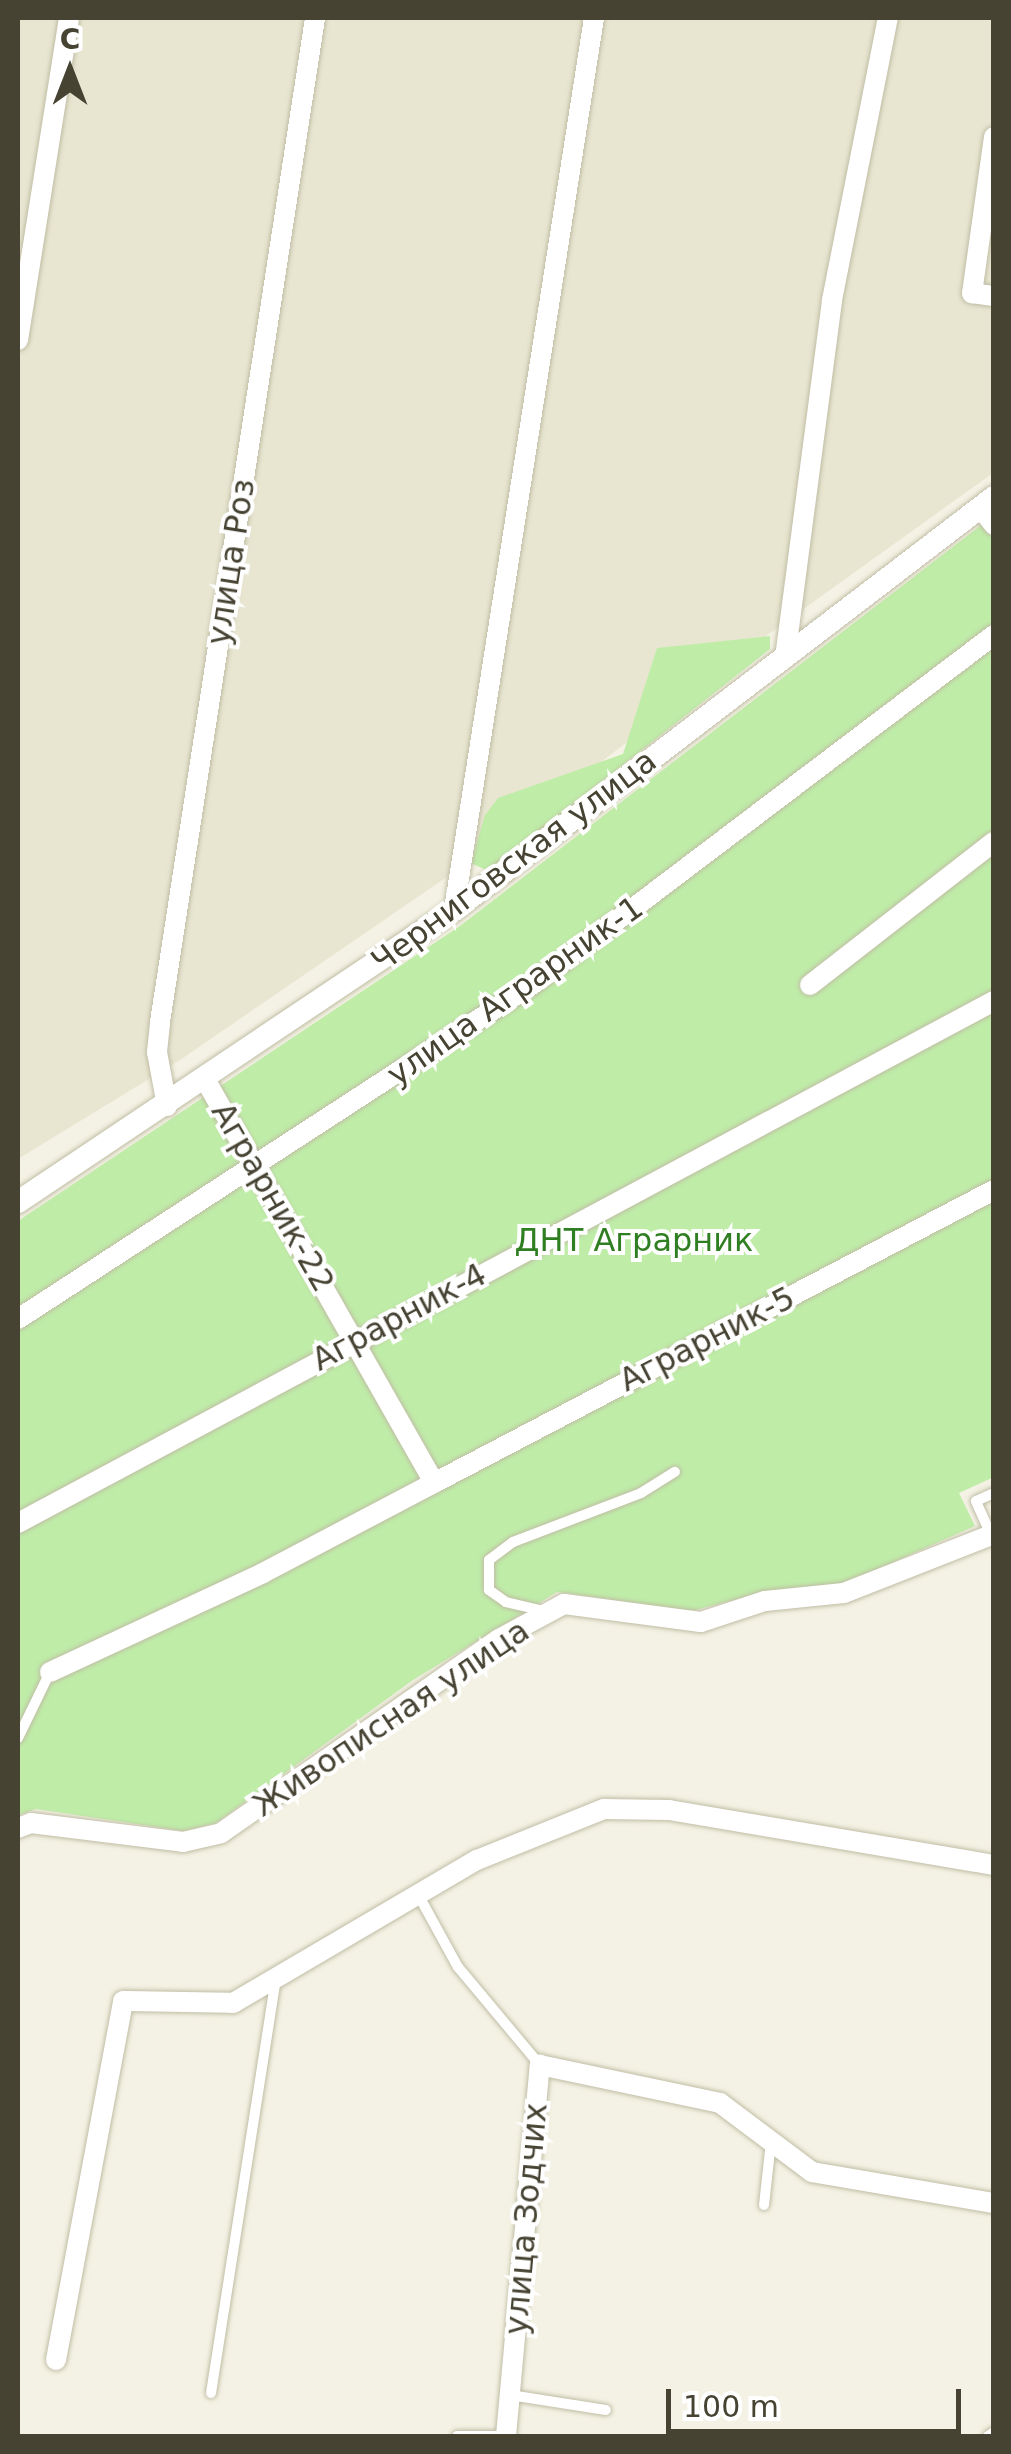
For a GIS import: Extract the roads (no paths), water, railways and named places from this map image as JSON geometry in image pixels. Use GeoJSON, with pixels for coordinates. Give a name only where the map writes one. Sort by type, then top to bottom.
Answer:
{"type":"FeatureCollection","features":[{"type":"Feature","properties":{"kind":"street"},"geometry":{"type":"LineString","coordinates":[[18,340],[69,18]]}},
{"type":"Feature","properties":{"kind":"street","name":"улица Роз"},"geometry":{"type":"LineString","coordinates":[[166,1106],[156,1052],[160,1022],[315,18]]}},
{"type":"Feature","properties":{"kind":"street"},"geometry":{"type":"LineString","coordinates":[[454,910],[594,18]]}},
{"type":"Feature","properties":{"kind":"street"},"geometry":{"type":"LineString","coordinates":[[785,658],[832,300],[888,18]]}},
{"type":"Feature","properties":{"kind":"street"},"geometry":{"type":"LineString","coordinates":[[994,137],[972,293],[994,296]]}},
{"type":"Feature","properties":{"kind":"street","name":"Черниговская улица"},"geometry":{"type":"LineString","coordinates":[[18,1202],[206,1081],[454,910],[785,658],[989,509]]}},
{"type":"Feature","properties":{"kind":"street","name":"улица Аграрник-1"},"geometry":{"type":"LineString","coordinates":[[18,1319],[256,1168],[533,984],[994,635]]}},
{"type":"Feature","properties":{"kind":"street"},"geometry":{"type":"LineString","coordinates":[[810,984],[994,842]]}},
{"type":"Feature","properties":{"kind":"street","name":"Аграрник-4"},"geometry":{"type":"LineString","coordinates":[[18,1523],[994,1000]]}},
{"type":"Feature","properties":{"kind":"street","name":"Аграрник-22"},"geometry":{"type":"LineString","coordinates":[[206,1081],[356,1340],[430,1477]]}},
{"type":"Feature","properties":{"kind":"street","name":"Аграрник-5"},"geometry":{"type":"LineString","coordinates":[[50,1672],[142,1633],[430,1477],[994,1190]]}},
{"type":"Feature","properties":{"kind":"street","name":"Живописная улица"},"geometry":{"type":"LineString","coordinates":[[18,1828],[31,1823],[183,1842],[221,1833],[499,1639],[564,1604],[602,1605],[701,1622],[765,1601],[844,1592],[992,1534]]}},
{"type":"Feature","properties":{"kind":"street"},"geometry":{"type":"LineString","coordinates":[[56,2360],[123,2002],[233,2004],[420,1898],[477,1860],[604,1809],[670,1810],[994,1865]]}},
{"type":"Feature","properties":{"kind":"street","name":"улица Зодчих"},"geometry":{"type":"LineString","coordinates":[[506,2436],[540,2064],[720,2103],[812,2172],[994,2204]]}},
{"type":"Feature","properties":{"kind":"lane"},"geometry":{"type":"LineString","coordinates":[[550,1612],[506,1602],[490,1590],[484,1575],[489,1560],[513,1542],[642,1493],[675,1472]]}},
{"type":"Feature","properties":{"kind":"lane"},"geometry":{"type":"LineString","coordinates":[[992,1534],[976,1501],[994,1493]]}},
{"type":"Feature","properties":{"kind":"lane"},"geometry":{"type":"LineString","coordinates":[[18,1738],[50,1672]]}},
{"type":"Feature","properties":{"kind":"lane"},"geometry":{"type":"LineString","coordinates":[[420,1898],[458,1967],[540,2064]]}},
{"type":"Feature","properties":{"kind":"lane"},"geometry":{"type":"LineString","coordinates":[[211,2393],[276,1977]]}},
{"type":"Feature","properties":{"kind":"lane"},"geometry":{"type":"LineString","coordinates":[[764,2205],[772,2141]]}},
{"type":"Feature","properties":{"kind":"lane"},"geometry":{"type":"LineString","coordinates":[[510,2395],[606,2410]]}},
{"type":"Feature","properties":{"kind":"lane"},"geometry":{"type":"LineString","coordinates":[[457,2436],[506,2436]]}},
{"type":"Feature","properties":{"kind":"park label","name":"ДНТ Аграрник"},"geometry":{"type":"Point","coordinates":[634,1240]}}]}
